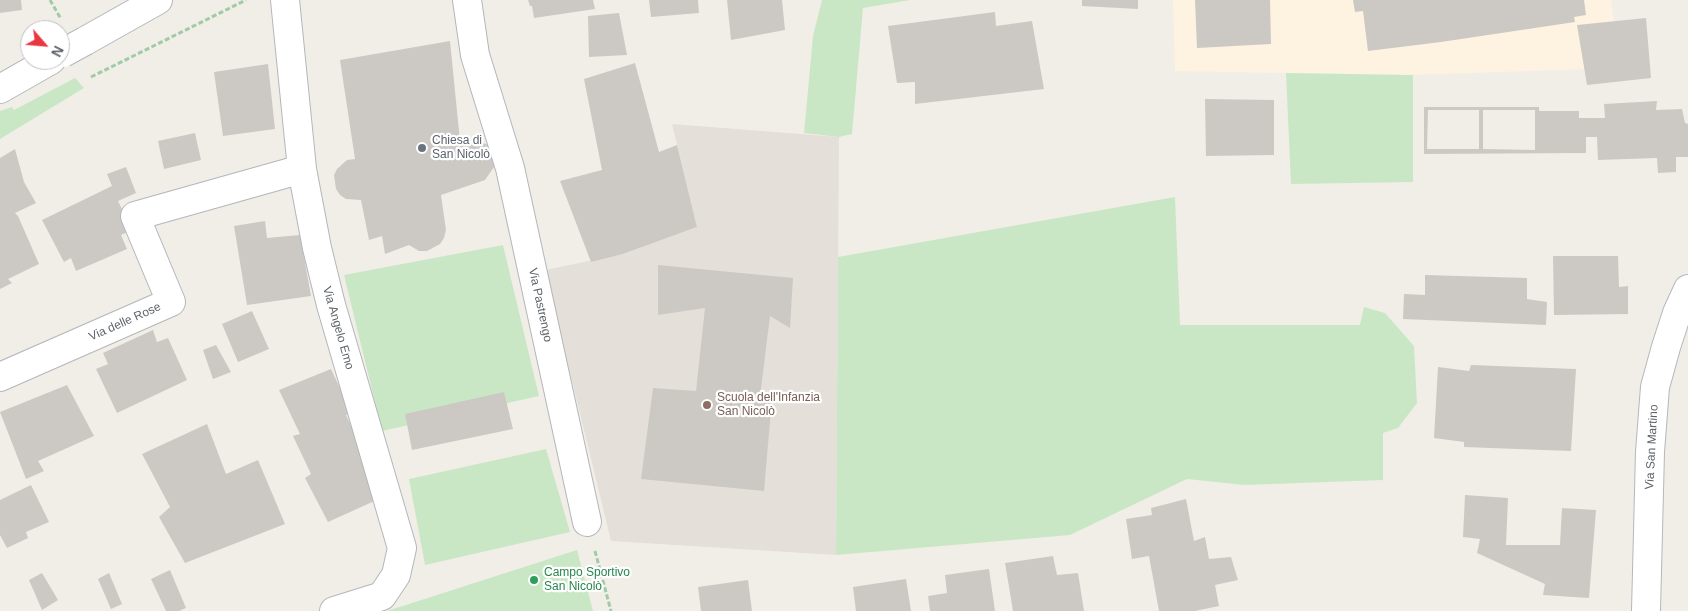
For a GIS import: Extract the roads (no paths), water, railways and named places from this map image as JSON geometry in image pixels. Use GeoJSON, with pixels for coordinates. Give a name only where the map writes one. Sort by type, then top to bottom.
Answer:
{"type":"FeatureCollection","features":[{"type":"Feature","properties":{"kind":"street"},"geometry":{"type":"LineString","coordinates":[[70,49],[158,0]]}},
{"type":"Feature","properties":{"kind":"street","name":"Via Angelo Emo"},"geometry":{"type":"LineString","coordinates":[[285,0],[302,169],[317,248],[331,304],[402,548],[396,575],[382,596],[334,611]]}},
{"type":"Feature","properties":{"kind":"street","name":"Via Pastrengo"},"geometry":{"type":"LineString","coordinates":[[468,0],[475,55],[510,168],[587,522]]}},
{"type":"Feature","properties":{"kind":"street"},"geometry":{"type":"LineString","coordinates":[[0,89],[33,70]]}},
{"type":"Feature","properties":{"kind":"street","name":"Via delle Rose"},"geometry":{"type":"LineString","coordinates":[[0,377],[171,302],[135,216],[302,169]]}},
{"type":"Feature","properties":{"kind":"street","name":"Via San Martino"},"geometry":{"type":"LineString","coordinates":[[1646,611],[1650,452],[1655,387],[1674,321],[1688,289]]}},
{"type":"Feature","properties":{"kind":"place","name":"Chiesa di San Nicolò"},"geometry":{"type":"Point","coordinates":[422,148]}},
{"type":"Feature","properties":{"kind":"place","name":"Scuola dell'Infanzia San Nicolò"},"geometry":{"type":"Point","coordinates":[707,405]}},
{"type":"Feature","properties":{"kind":"place","name":"Campo Sportivo San Nicolò"},"geometry":{"type":"Point","coordinates":[534,580]}}]}
